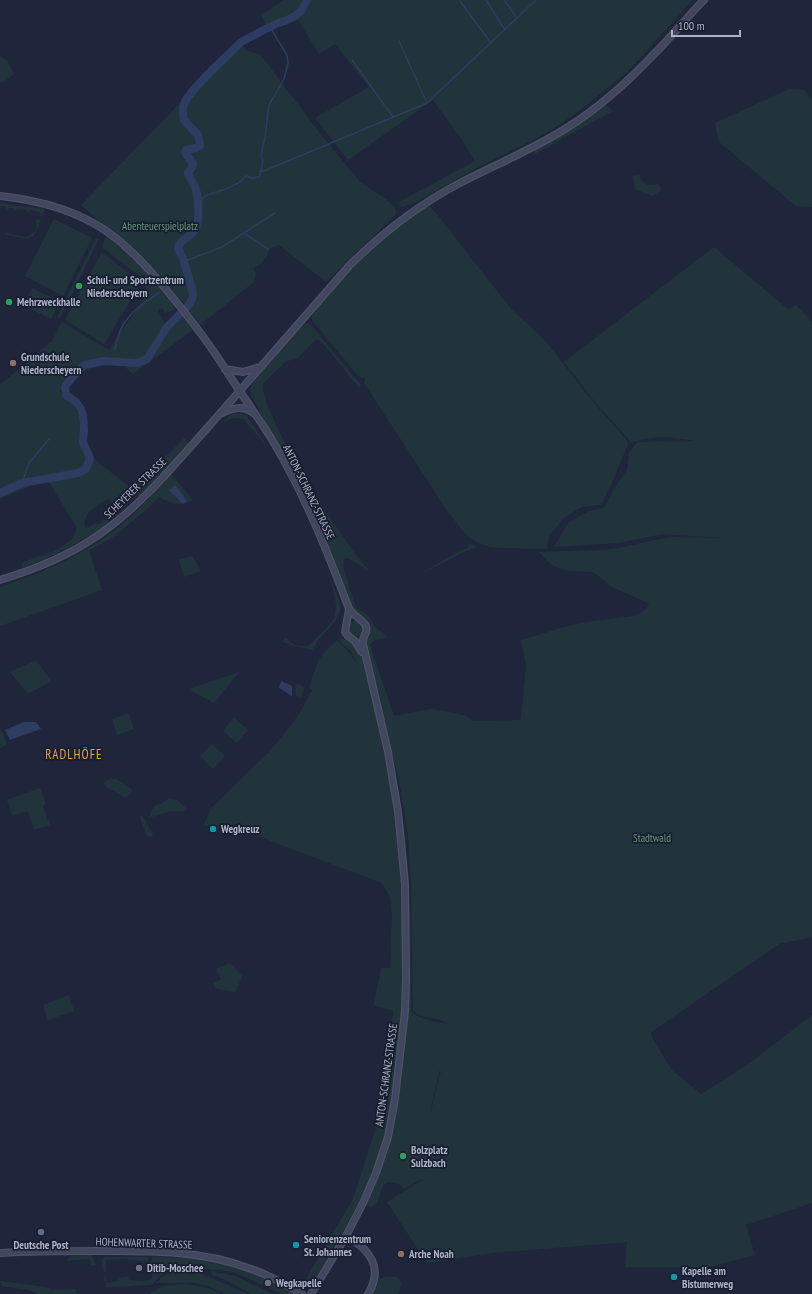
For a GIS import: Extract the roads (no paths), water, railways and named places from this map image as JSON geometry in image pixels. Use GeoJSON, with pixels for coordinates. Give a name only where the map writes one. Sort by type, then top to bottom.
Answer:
{"type":"FeatureCollection","features":[{"type":"Feature","properties":{"kind":"main road","name":"SCHEYERER STRASSE"},"geometry":{"type":"LineString","coordinates":[[0,580],[25,572],[59,558],[105,530],[142,498],[218,415],[349,266],[386,231],[436,197],[460,183],[526,151],[565,129],[604,102],[658,51],[704,0]]}},
{"type":"Feature","properties":{"kind":"main road","name":"ANTON-SCHRANZ-STRASSE"},"geometry":{"type":"LineString","coordinates":[[0,196],[31,200],[50,205],[76,214],[96,225],[134,254],[186,312],[271,439],[311,516],[349,609],[364,623],[366,627],[362,644],[388,752],[398,812],[405,886],[405,1011],[395,1099],[388,1137],[376,1173],[363,1203],[346,1236],[311,1294]]}},
{"type":"Feature","properties":{"kind":"main road"},"geometry":{"type":"LineString","coordinates":[[225,369],[243,372],[260,367]]}},
{"type":"Feature","properties":{"kind":"main road"},"geometry":{"type":"LineString","coordinates":[[218,415],[233,408],[248,409],[256,415]]}},
{"type":"Feature","properties":{"kind":"main road","name":"ANTON-SCHRANZ-STRASSE"},"geometry":{"type":"LineString","coordinates":[[349,609],[345,632],[357,643],[365,658]]}},
{"type":"Feature","properties":{"kind":"main road"},"geometry":{"type":"LineString","coordinates":[[347,622],[352,618],[359,618]]}},
{"type":"Feature","properties":{"kind":"main road"},"geometry":{"type":"LineString","coordinates":[[353,639],[358,639],[363,636]]}},
{"type":"Feature","properties":{"kind":"main road"},"geometry":{"type":"LineString","coordinates":[[346,1236],[364,1248],[372,1259],[374,1279],[368,1294]]}},
{"type":"Feature","properties":{"kind":"main road","name":"HOHENWARTER STRASSE"},"geometry":{"type":"LineString","coordinates":[[0,1253],[124,1250],[188,1253],[249,1268],[302,1294]]}},
{"type":"Feature","properties":{"kind":"water"},"geometry":{"type":"Polygon","coordinates":[[[175,485],[187,501],[183,504],[169,490],[175,485]]]}},
{"type":"Feature","properties":{"kind":"water"},"geometry":{"type":"Polygon","coordinates":[[[281,681],[292,686],[292,696],[279,688],[281,681]]]}},
{"type":"Feature","properties":{"kind":"water"},"geometry":{"type":"Polygon","coordinates":[[[24,722],[36,722],[41,729],[10,740],[5,730],[24,722]]]}},
{"type":"Feature","properties":{"kind":"waterway"},"geometry":{"type":"LineString","coordinates":[[260,32],[295,16],[301,11],[307,0]]}},
{"type":"Feature","properties":{"kind":"waterway"},"geometry":{"type":"LineString","coordinates":[[486,0],[505,30]]}},
{"type":"Feature","properties":{"kind":"waterway"},"geometry":{"type":"LineString","coordinates":[[504,0],[517,18]]}},
{"type":"Feature","properties":{"kind":"waterway"},"geometry":{"type":"LineString","coordinates":[[260,171],[264,171],[427,103],[536,0]]}},
{"type":"Feature","properties":{"kind":"waterway"},"geometry":{"type":"LineString","coordinates":[[460,1],[491,43]]}},
{"type":"Feature","properties":{"kind":"waterway"},"geometry":{"type":"LineString","coordinates":[[198,209],[202,199],[207,195],[226,189],[240,182],[247,176],[251,178],[259,177],[263,161],[261,156],[269,105],[284,79],[288,63],[287,55],[270,27]]}},
{"type":"Feature","properties":{"kind":"waterway"},"geometry":{"type":"LineString","coordinates":[[0,493],[22,483],[78,473],[86,469],[90,458],[83,442],[83,415],[76,402],[66,395],[66,385],[85,365],[104,361],[137,363],[147,359],[167,327],[189,305],[193,297],[192,289],[178,248],[179,245],[193,233],[197,226],[197,197],[195,187],[188,173],[193,164],[185,152],[186,150],[196,148],[200,145],[198,135],[184,120],[183,106],[187,98],[216,66],[241,42],[258,33]]}},
{"type":"Feature","properties":{"kind":"waterway"},"geometry":{"type":"LineString","coordinates":[[399,41],[427,103]]}},
{"type":"Feature","properties":{"kind":"waterway"},"geometry":{"type":"LineString","coordinates":[[352,60],[393,117]]}},
{"type":"Feature","properties":{"kind":"waterway"},"geometry":{"type":"LineString","coordinates":[[183,262],[222,247],[275,213]]}},
{"type":"Feature","properties":{"kind":"waterway"},"geometry":{"type":"LineString","coordinates":[[245,234],[268,249]]}},
{"type":"Feature","properties":{"kind":"waterway"},"geometry":{"type":"LineString","coordinates":[[115,350],[120,330],[130,315],[143,303],[160,292]]}},
{"type":"Feature","properties":{"kind":"waterway"},"geometry":{"type":"LineString","coordinates":[[22,483],[29,463],[49,439]]}},
{"type":"Feature","properties":{"kind":"place","name":"Schul- und Sportzentrum Niederscheyern"},"geometry":{"type":"Point","coordinates":[79,286]}},
{"type":"Feature","properties":{"kind":"place","name":"Mehrzweckhalle"},"geometry":{"type":"Point","coordinates":[9,302]}},
{"type":"Feature","properties":{"kind":"place","name":"Grundschule Niederscheyern"},"geometry":{"type":"Point","coordinates":[13,363]}},
{"type":"Feature","properties":{"kind":"place","name":"Wegkreuz"},"geometry":{"type":"Point","coordinates":[213,829]}},
{"type":"Feature","properties":{"kind":"place","name":"Bolzplatz Sulzbach"},"geometry":{"type":"Point","coordinates":[403,1156]}},
{"type":"Feature","properties":{"kind":"place","name":"Deutsche Post"},"geometry":{"type":"Point","coordinates":[41,1232]}},
{"type":"Feature","properties":{"kind":"place","name":"Seniorenzentrum St. Johannes"},"geometry":{"type":"Point","coordinates":[296,1245]}},
{"type":"Feature","properties":{"kind":"place","name":"Arche Noah"},"geometry":{"type":"Point","coordinates":[401,1254]}},
{"type":"Feature","properties":{"kind":"place","name":"Ditib-Moschee"},"geometry":{"type":"Point","coordinates":[139,1268]}},
{"type":"Feature","properties":{"kind":"place","name":"Kapelle am Bistumerweg"},"geometry":{"type":"Point","coordinates":[674,1277]}},
{"type":"Feature","properties":{"kind":"place","name":"Wegkapelle"},"geometry":{"type":"Point","coordinates":[268,1283]}},
{"type":"Feature","properties":{"kind":"district","name":"RADLHÖFE"},"geometry":{"type":"Point","coordinates":[74,754]}},
{"type":"Feature","properties":{"kind":"park label","name":"Abenteuerspielplatz"},"geometry":{"type":"Point","coordinates":[160,226]}},
{"type":"Feature","properties":{"kind":"park label","name":"Stadtwald"},"geometry":{"type":"Point","coordinates":[652,838]}}]}
